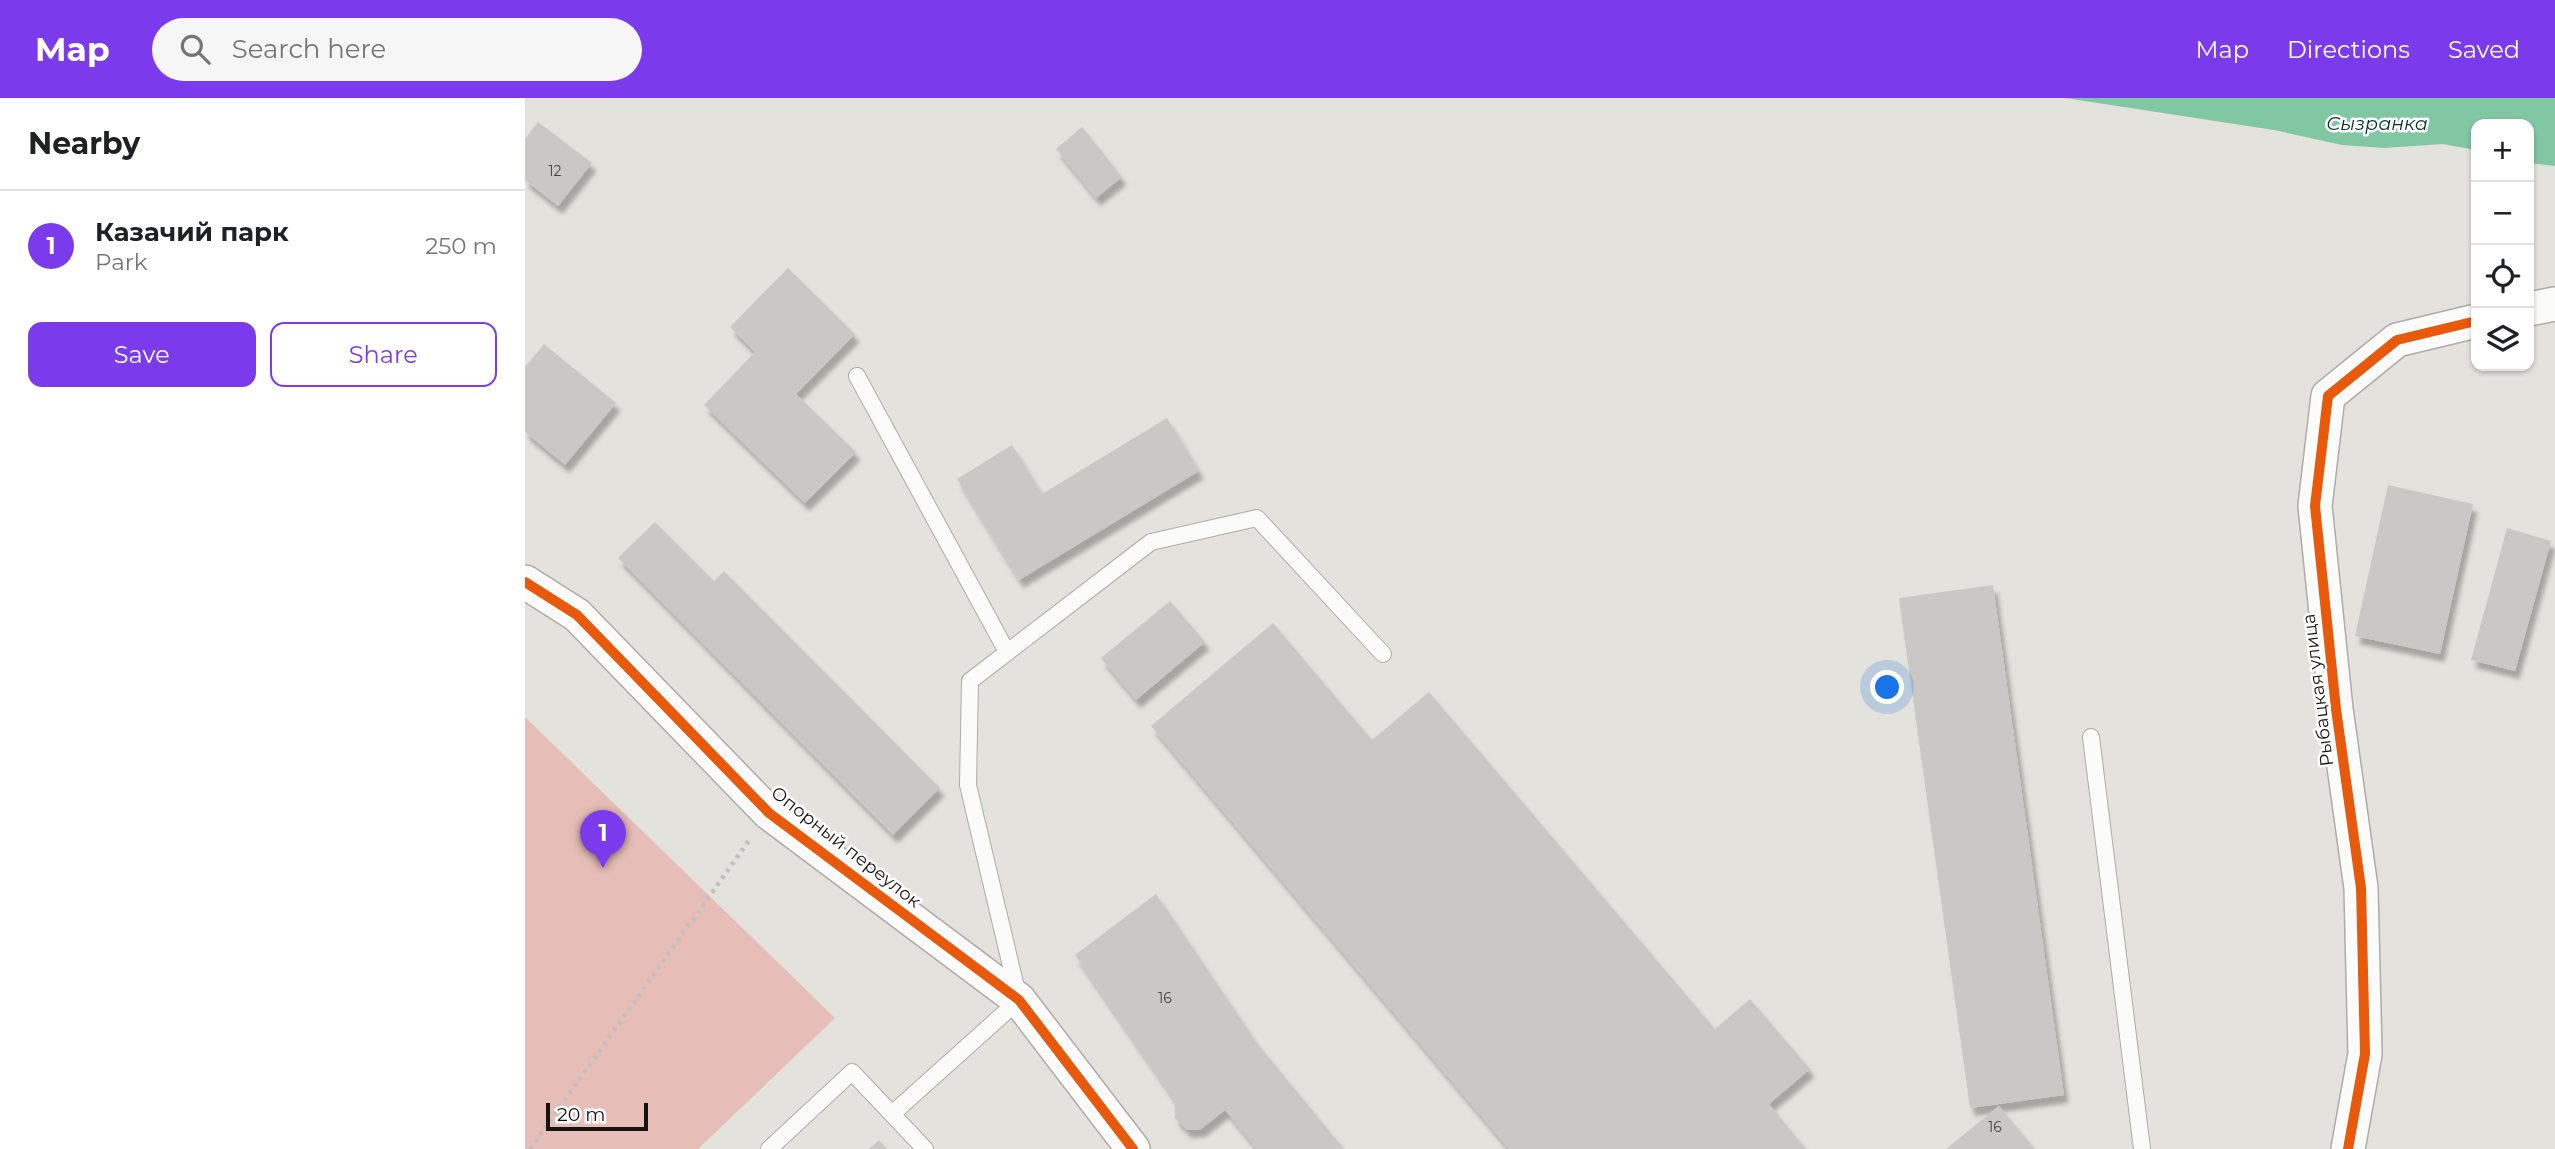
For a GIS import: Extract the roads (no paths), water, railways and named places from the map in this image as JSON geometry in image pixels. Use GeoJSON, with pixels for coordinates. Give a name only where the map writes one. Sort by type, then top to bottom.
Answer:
{"type":"FeatureCollection","features":[{"type":"Feature","properties":{"kind":"street"},"geometry":{"type":"LineString","coordinates":[[2534,308],[2555,304]]}},
{"type":"Feature","properties":{"kind":"street","name":"Рыбацкая улица"},"geometry":{"type":"LineString","coordinates":[[2348,1149],[2365,1054],[2361,888],[2336,709],[2315,506],[2328,396],[2397,340],[2471,322]]}},
{"type":"Feature","properties":{"kind":"street","name":"Опорный переулок"},"geometry":{"type":"LineString","coordinates":[[525,582],[577,615],[769,813],[1019,1000],[1133,1149]]}},
{"type":"Feature","properties":{"kind":"lane"},"geometry":{"type":"LineString","coordinates":[[857,376],[1007,652]]}},
{"type":"Feature","properties":{"kind":"lane"},"geometry":{"type":"LineString","coordinates":[[892,1114],[1019,1000],[968,785],[970,681],[1151,542],[1257,518],[1383,654]]}},
{"type":"Feature","properties":{"kind":"lane"},"geometry":{"type":"LineString","coordinates":[[2091,737],[2142,1149]]}},
{"type":"Feature","properties":{"kind":"lane"},"geometry":{"type":"LineString","coordinates":[[769,1149],[852,1072],[925,1149]]}},
{"type":"Feature","properties":{"kind":"water","name":"Сызранка"},"geometry":{"type":"Polygon","coordinates":[[[2065,98],[2555,98],[2555,166],[2534,164],[2534,119],[2471,119],[2471,149],[2443,144],[2384,148],[2342,145],[2274,130],[2065,98]]]}},
{"type":"Feature","properties":{"kind":"place","name":"Казачий парк"},"geometry":{"type":"Point","coordinates":[603,868]}}]}
